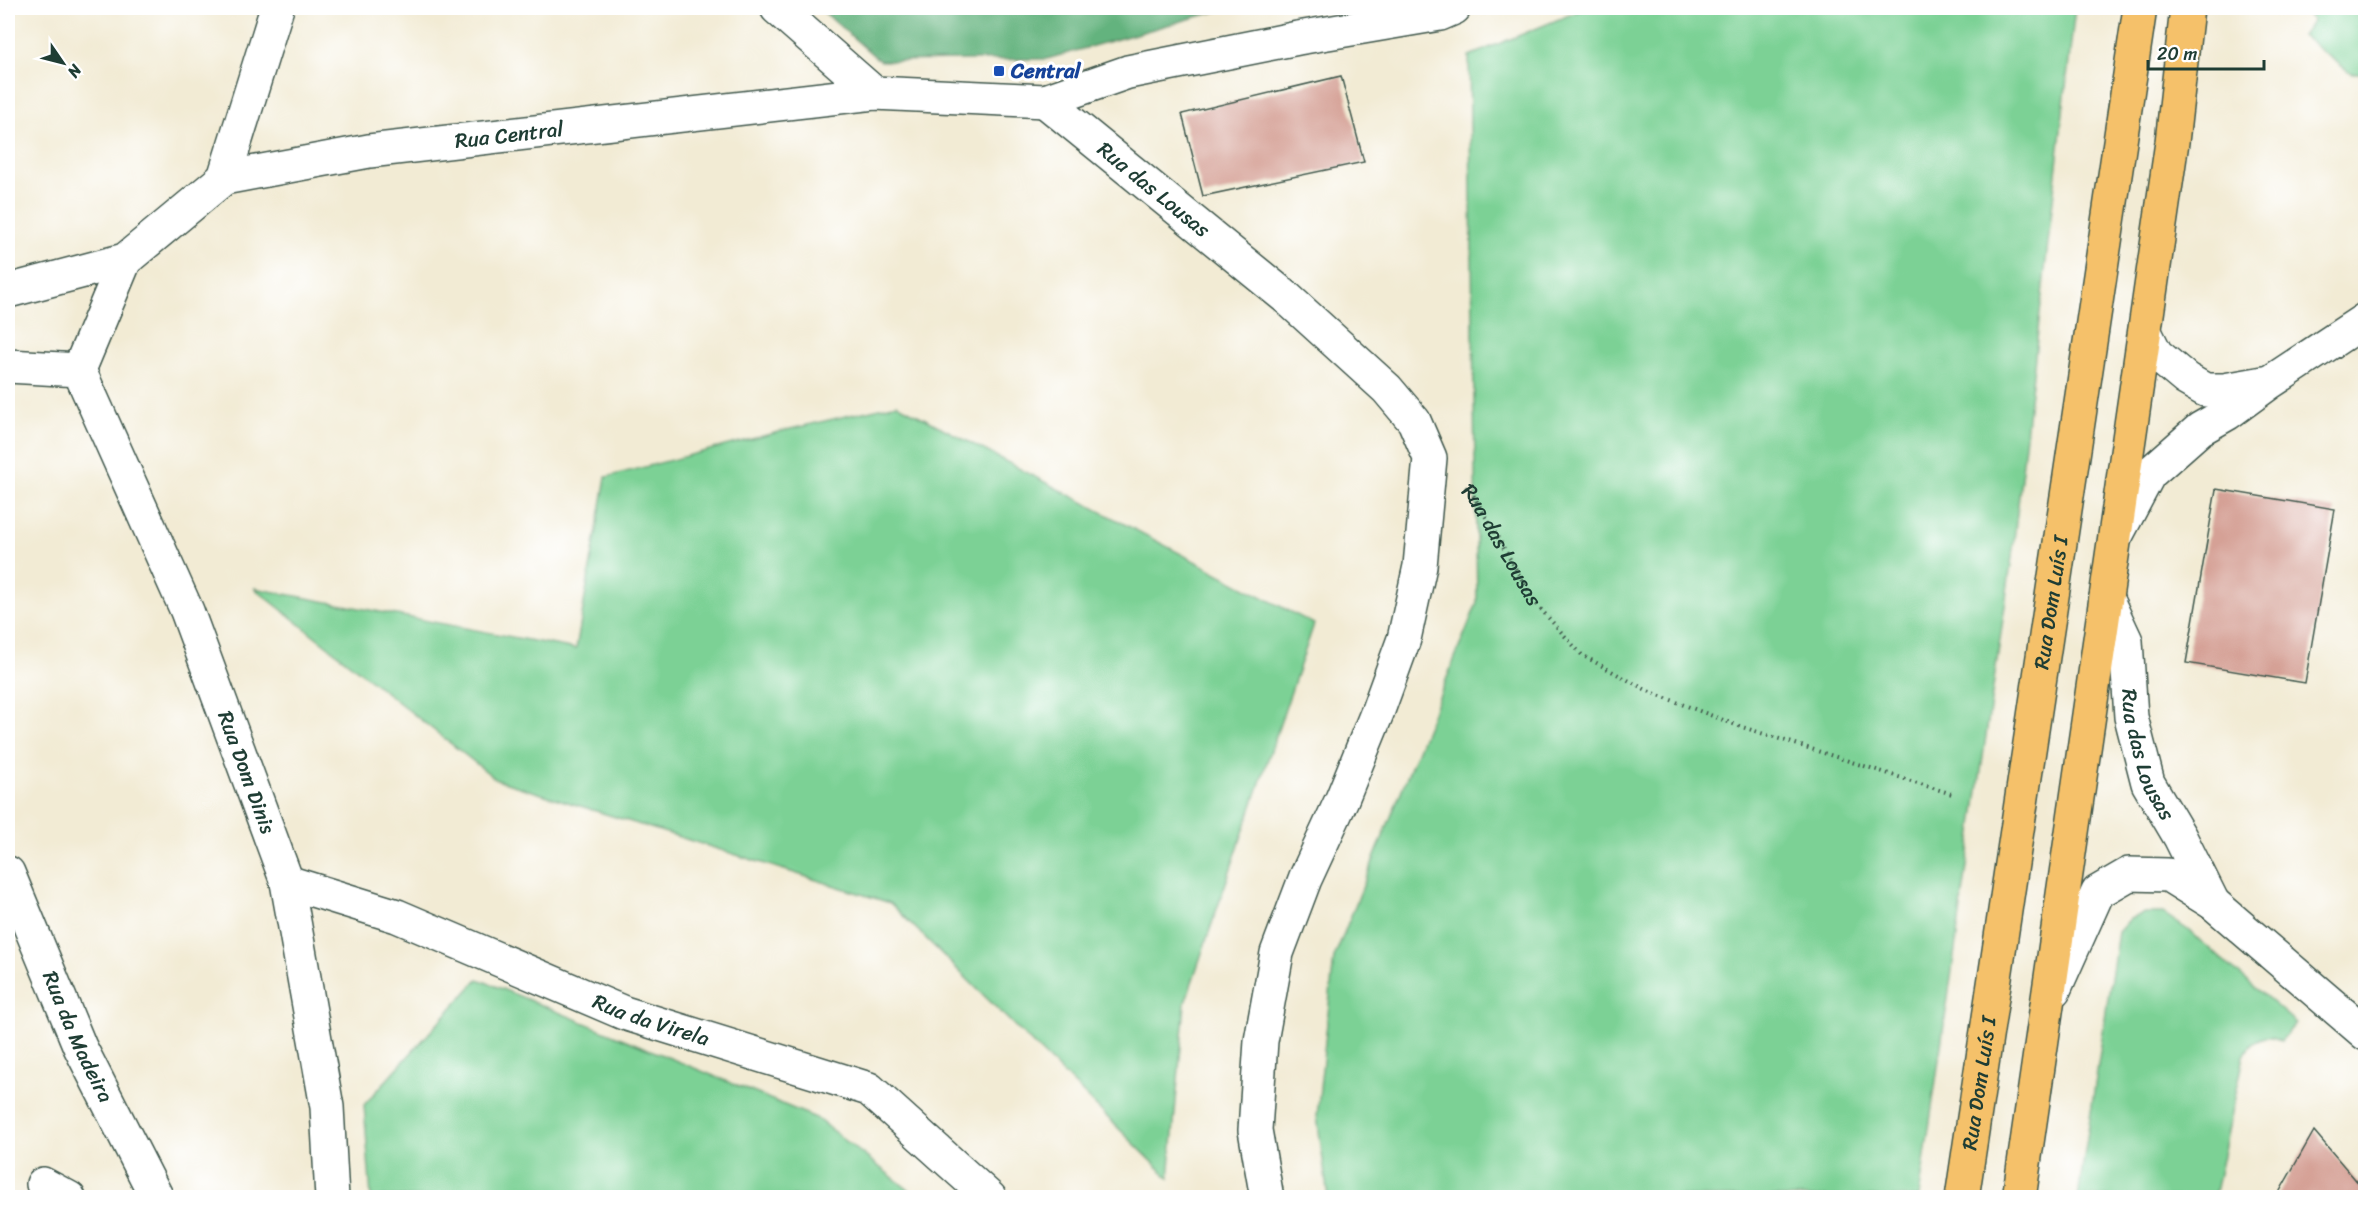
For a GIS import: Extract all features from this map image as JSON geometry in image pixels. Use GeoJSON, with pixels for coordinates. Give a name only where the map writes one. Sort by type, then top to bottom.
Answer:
{"type":"FeatureCollection","features":[{"type":"Feature","properties":{"kind":"main road","name":"Rua Dom Luís I"},"geometry":{"type":"LineString","coordinates":[[1962,1197],[2140,8]]}},
{"type":"Feature","properties":{"kind":"main road"},"geometry":{"type":"LineString","coordinates":[[2019,1197],[2172,142],[2187,8]]}},
{"type":"Feature","properties":{"kind":"street"},"geometry":{"type":"LineString","coordinates":[[224,178],[277,8]]}},
{"type":"Feature","properties":{"kind":"street"},"geometry":{"type":"LineString","coordinates":[[777,8],[874,93]]}},
{"type":"Feature","properties":{"kind":"street"},"geometry":{"type":"LineString","coordinates":[[1045,101],[1128,72],[1298,38],[1440,14],[1454,8]]}},
{"type":"Feature","properties":{"kind":"street","name":"Rua Central"},"geometry":{"type":"LineString","coordinates":[[8,291],[125,260],[224,178],[369,151],[874,93],[1045,101]]}},
{"type":"Feature","properties":{"kind":"street","name":"Rua das Lousas"},"geometry":{"type":"LineString","coordinates":[[1045,101],[1287,298],[1387,389],[1414,421],[1430,458]]}},
{"type":"Feature","properties":{"kind":"street"},"geometry":{"type":"LineString","coordinates":[[8,366],[79,370],[125,260]]}},
{"type":"Feature","properties":{"kind":"street"},"geometry":{"type":"LineString","coordinates":[[2114,540],[2149,474],[2200,429],[2228,413],[2366,319]]}},
{"type":"Feature","properties":{"kind":"street"},"geometry":{"type":"LineString","coordinates":[[2145,332],[2156,354],[2186,380],[2205,390],[2224,390],[2269,383]]}},
{"type":"Feature","properties":{"kind":"street","name":"Rua Dom Dinis"},"geometry":{"type":"LineString","coordinates":[[79,370],[187,611],[287,882],[327,1107],[332,1197]]}},
{"type":"Feature","properties":{"kind":"street"},"geometry":{"type":"LineString","coordinates":[[1267,1197],[1255,1130],[1261,1041],[1278,953],[1305,879],[1342,799],[1377,713],[1404,639],[1420,566],[1430,458]]}},
{"type":"Feature","properties":{"kind":"street","name":"Rua das Lousas"},"geometry":{"type":"LineString","coordinates":[[2106,598],[2126,641],[2131,717],[2148,783],[2180,837],[2213,903]]}},
{"type":"Feature","properties":{"kind":"street","name":"Rua da Madeira"},"geometry":{"type":"LineString","coordinates":[[8,873],[80,1047],[157,1197]]}},
{"type":"Feature","properties":{"kind":"street","name":"Rua das Lousas"},"geometry":{"type":"LineString","coordinates":[[2047,1007],[2098,892],[2129,874],[2168,875],[2213,903],[2366,1034]]}},
{"type":"Feature","properties":{"kind":"street","name":"Rua da Virela"},"geometry":{"type":"LineString","coordinates":[[287,882],[397,916],[624,1013],[869,1089],[990,1197]]}},
{"type":"Feature","properties":{"kind":"path","name":"Rua das Lousas"},"geometry":{"type":"LineString","coordinates":[[1430,458],[1472,493],[1536,604],[1582,655],[1648,691],[1736,725],[1955,795]]}},
{"type":"Feature","properties":{"kind":"green space"},"geometry":{"type":"Polygon","coordinates":[[[819,8],[1228,8],[1047,59],[880,61],[819,8]]]}},
{"type":"Feature","properties":{"kind":"green space"},"geometry":{"type":"Polygon","coordinates":[[[1586,8],[2075,8],[2012,557],[1919,1197],[1328,1197],[1317,1116],[1334,958],[1477,603],[1469,56],[1586,8]]]}},
{"type":"Feature","properties":{"kind":"green space"},"geometry":{"type":"Polygon","coordinates":[[[2302,8],[2365,8],[2365,73],[2351,73],[2302,36],[2313,21],[2302,8]]]}},
{"type":"Feature","properties":{"kind":"green space"},"geometry":{"type":"Polygon","coordinates":[[[897,404],[1314,624],[1185,1003],[1169,1178],[890,903],[497,780],[254,588],[576,649],[606,477],[897,404]]]}},
{"type":"Feature","properties":{"kind":"green space"},"geometry":{"type":"Polygon","coordinates":[[[2144,913],[2163,913],[2188,930],[2296,1023],[2281,1041],[2264,1037],[2255,1042],[2244,1056],[2214,1197],[2078,1197],[2118,932],[2130,919],[2144,913]]]}},
{"type":"Feature","properties":{"kind":"green space"},"geometry":{"type":"Polygon","coordinates":[[[478,979],[816,1118],[918,1197],[371,1197],[364,1105],[478,979]]]}},
{"type":"Feature","properties":{"kind":"building"},"geometry":{"type":"Polygon","coordinates":[[[1341,76],[1364,162],[1203,196],[1182,114],[1341,76]]]}},
{"type":"Feature","properties":{"kind":"building"},"geometry":{"type":"Polygon","coordinates":[[[2216,489],[2335,509],[2305,683],[2186,663],[2216,489]]]}},
{"type":"Feature","properties":{"kind":"building"},"geometry":{"type":"Polygon","coordinates":[[[2314,1131],[2366,1192],[2366,1198],[2276,1198],[2314,1131]]]}},
{"type":"Feature","properties":{"kind":"place","name":"Central"},"geometry":{"type":"Point","coordinates":[999,71]}}]}
